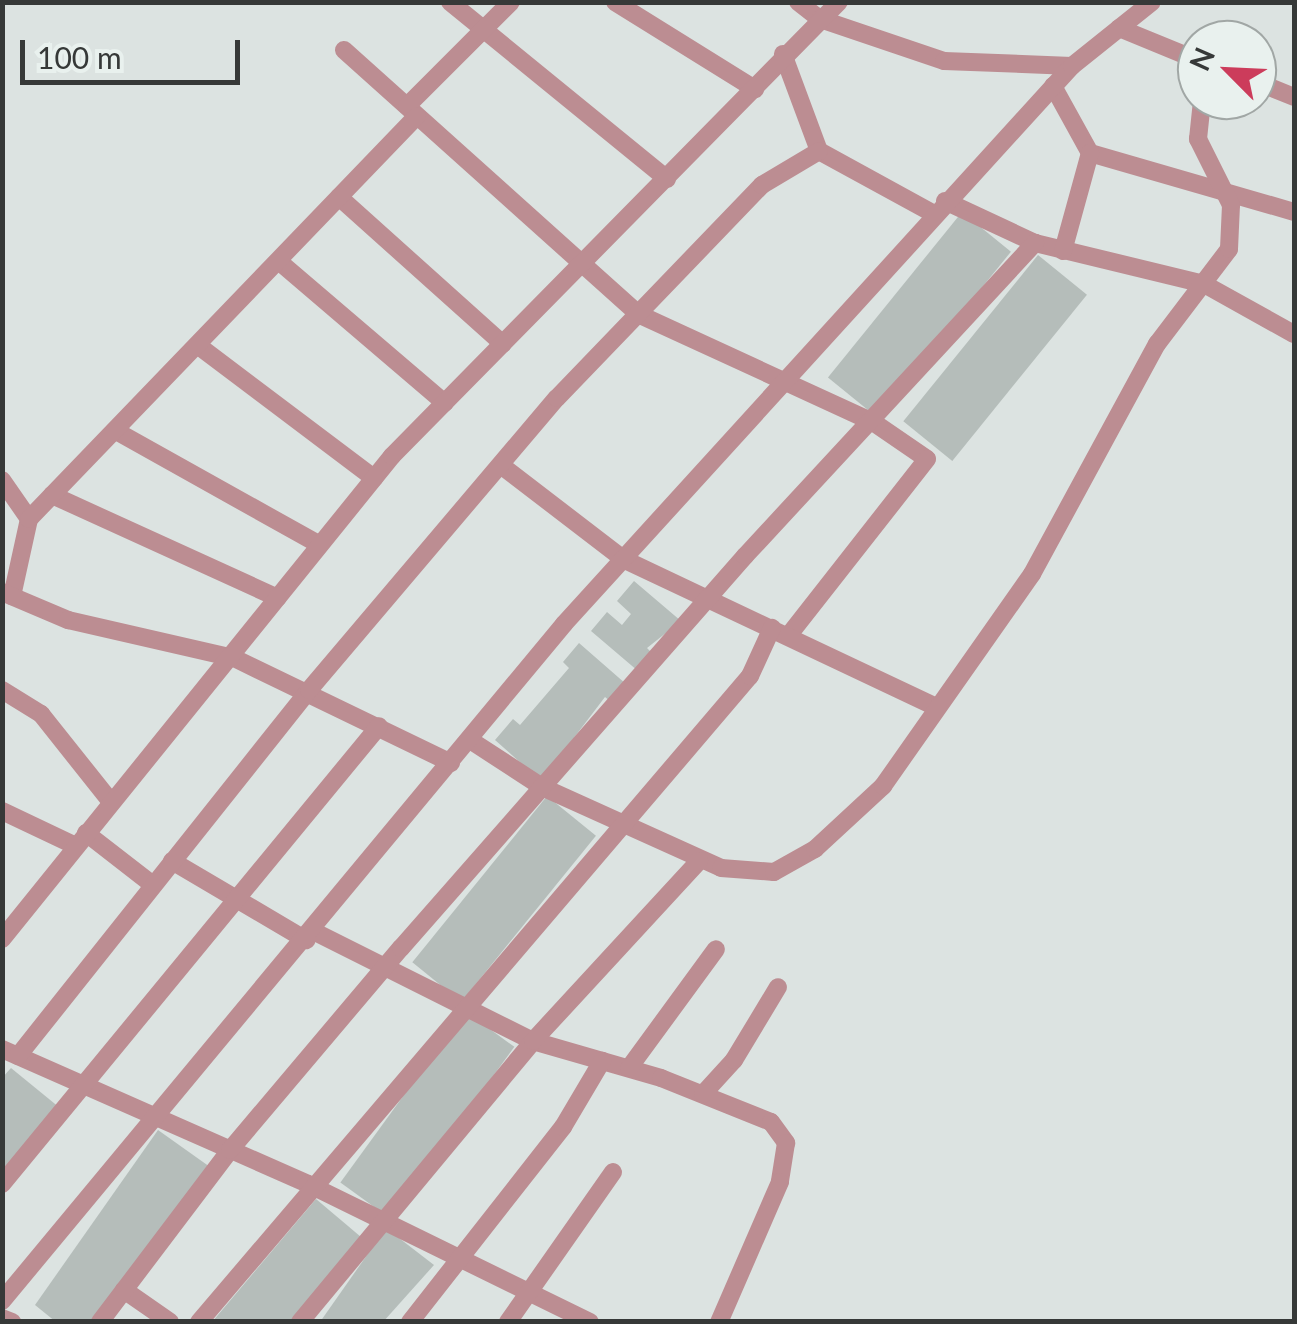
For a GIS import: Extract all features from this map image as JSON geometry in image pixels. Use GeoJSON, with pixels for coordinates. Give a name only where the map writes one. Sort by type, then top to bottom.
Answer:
{"type":"FeatureCollection","features":[{"type":"Feature","properties":{"kind":"street"},"geometry":{"type":"LineString","coordinates":[[450,2],[667,178]]}},
{"type":"Feature","properties":{"kind":"street"},"geometry":{"type":"LineString","coordinates":[[451,763],[308,690],[234,658],[68,620],[7,594],[28,518],[282,264],[510,2]]}},
{"type":"Feature","properties":{"kind":"street"},"geometry":{"type":"LineString","coordinates":[[615,2],[756,90]]}},
{"type":"Feature","properties":{"kind":"street"},"geometry":{"type":"LineString","coordinates":[[798,2],[820,19],[944,61],[1072,66]]}},
{"type":"Feature","properties":{"kind":"street"},"geometry":{"type":"LineString","coordinates":[[2,940],[111,802],[234,658],[318,544],[374,478],[756,90],[783,54],[839,2]]}},
{"type":"Feature","properties":{"kind":"street"},"geometry":{"type":"LineString","coordinates":[[2,1301],[160,1118],[623,559],[1072,66],[1127,16],[1152,2]]}},
{"type":"Feature","properties":{"kind":"street"},"geometry":{"type":"LineString","coordinates":[[1127,16],[1177,47]]}},
{"type":"Feature","properties":{"kind":"street"},"geometry":{"type":"LineString","coordinates":[[199,1322],[308,1184],[750,676],[780,632],[927,460],[874,422],[781,383],[638,314],[344,50]]}},
{"type":"Feature","properties":{"kind":"street"},"geometry":{"type":"LineString","coordinates":[[783,54],[819,151],[939,208],[1035,242],[1204,284],[1294,334]]}},
{"type":"Feature","properties":{"kind":"street"},"geometry":{"type":"LineString","coordinates":[[1054,86],[1090,153],[1063,251]]}},
{"type":"Feature","properties":{"kind":"street"},"geometry":{"type":"LineString","coordinates":[[470,740],[542,788],[699,861],[774,872],[815,849],[882,786],[934,706],[1032,574],[1157,344],[1204,284],[1236,225],[1198,138],[1200,120]]}},
{"type":"Feature","properties":{"kind":"street"},"geometry":{"type":"LineString","coordinates":[[590,1322],[527,1286],[308,1184],[10,1053],[172,861],[308,690],[638,314],[762,185],[819,151]]}},
{"type":"Feature","properties":{"kind":"street"},"geometry":{"type":"LineString","coordinates":[[1090,153],[1218,185],[1294,212]]}},
{"type":"Feature","properties":{"kind":"street"},"geometry":{"type":"LineString","coordinates":[[339,198],[503,344]]}},
{"type":"Feature","properties":{"kind":"street"},"geometry":{"type":"LineString","coordinates":[[100,1322],[230,1150],[382,970],[708,597],[874,422],[1035,242]]}},
{"type":"Feature","properties":{"kind":"street"},"geometry":{"type":"LineString","coordinates":[[282,264],[445,403]]}},
{"type":"Feature","properties":{"kind":"street"},"geometry":{"type":"LineString","coordinates":[[200,347],[374,478]]}},
{"type":"Feature","properties":{"kind":"street"},"geometry":{"type":"LineString","coordinates":[[116,430],[318,544]]}},
{"type":"Feature","properties":{"kind":"street"},"geometry":{"type":"LineString","coordinates":[[502,466],[623,559],[934,706]]}},
{"type":"Feature","properties":{"kind":"street"},"geometry":{"type":"LineString","coordinates":[[2,480],[28,518]]}},
{"type":"Feature","properties":{"kind":"street"},"geometry":{"type":"LineString","coordinates":[[52,495],[278,598]]}},
{"type":"Feature","properties":{"kind":"street"},"geometry":{"type":"LineString","coordinates":[[2,690],[41,714],[111,802]]}},
{"type":"Feature","properties":{"kind":"street"},"geometry":{"type":"LineString","coordinates":[[2,1184],[241,900],[380,726]]}},
{"type":"Feature","properties":{"kind":"street"},"geometry":{"type":"LineString","coordinates":[[2,811],[81,840],[153,884]]}},
{"type":"Feature","properties":{"kind":"street"},"geometry":{"type":"LineString","coordinates":[[172,861],[309,936],[533,1041],[630,1068],[771,1122],[786,1143],[780,1182],[719,1322]]}},
{"type":"Feature","properties":{"kind":"street"},"geometry":{"type":"LineString","coordinates":[[300,1322],[387,1223],[533,1041],[699,861]]}},
{"type":"Feature","properties":{"kind":"street"},"geometry":{"type":"LineString","coordinates":[[630,1068],[716,949]]}},
{"type":"Feature","properties":{"kind":"street"},"geometry":{"type":"LineString","coordinates":[[703,1094],[778,987]]}},
{"type":"Feature","properties":{"kind":"street"},"geometry":{"type":"LineString","coordinates":[[410,1322],[563,1126],[602,1061]]}},
{"type":"Feature","properties":{"kind":"street"},"geometry":{"type":"LineString","coordinates":[[508,1322],[527,1286],[613,1172]]}},
{"type":"Feature","properties":{"kind":"street"},"geometry":{"type":"LineString","coordinates":[[124,1290],[170,1322]]}},
{"type":"Feature","properties":{"kind":"street"},"geometry":{"type":"LineString","coordinates":[[572,1312],[606,1322]]}},
{"type":"Feature","properties":{"kind":"street"},"geometry":{"type":"LineString","coordinates":[[2,1318],[12,1322]]}},
{"type":"Feature","properties":{"kind":"building"},"geometry":{"type":"Polygon","coordinates":[[[962,212],[1011,252],[877,417],[828,378],[962,212]]]}},
{"type":"Feature","properties":{"kind":"building"},"geometry":{"type":"Polygon","coordinates":[[[1038,255],[1087,295],[952,461],[903,421],[1038,255]]]}},
{"type":"Feature","properties":{"kind":"building"},"geometry":{"type":"Polygon","coordinates":[[[634,581],[681,621],[647,648],[653,654],[638,671],[591,631],[607,612],[622,625],[631,614],[617,601],[634,581]]]}},
{"type":"Feature","properties":{"kind":"building"},"geometry":{"type":"Polygon","coordinates":[[[579,643],[626,684],[611,702],[605,697],[541,781],[495,740],[513,719],[520,725],[569,668],[563,662],[579,643]]]}},
{"type":"Feature","properties":{"kind":"building"},"geometry":{"type":"Polygon","coordinates":[[[547,796],[596,836],[461,1002],[412,962],[547,796]]]}},
{"type":"Feature","properties":{"kind":"building"},"geometry":{"type":"Polygon","coordinates":[[[465,1011],[514,1047],[390,1218],[340,1183],[465,1011]]]}},
{"type":"Feature","properties":{"kind":"building"},"geometry":{"type":"Polygon","coordinates":[[[11,1068],[60,1108],[2,1176],[2,1078],[11,1068]]]}},
{"type":"Feature","properties":{"kind":"building"},"geometry":{"type":"Polygon","coordinates":[[[158,1130],[210,1167],[97,1322],[56,1322],[35,1305],[158,1130]]]}},
{"type":"Feature","properties":{"kind":"building"},"geometry":{"type":"Polygon","coordinates":[[[316,1199],[361,1237],[291,1322],[212,1322],[316,1199]]]}},
{"type":"Feature","properties":{"kind":"building"},"geometry":{"type":"Polygon","coordinates":[[[386,1228],[434,1265],[383,1322],[320,1322],[386,1228]]]}}]}
